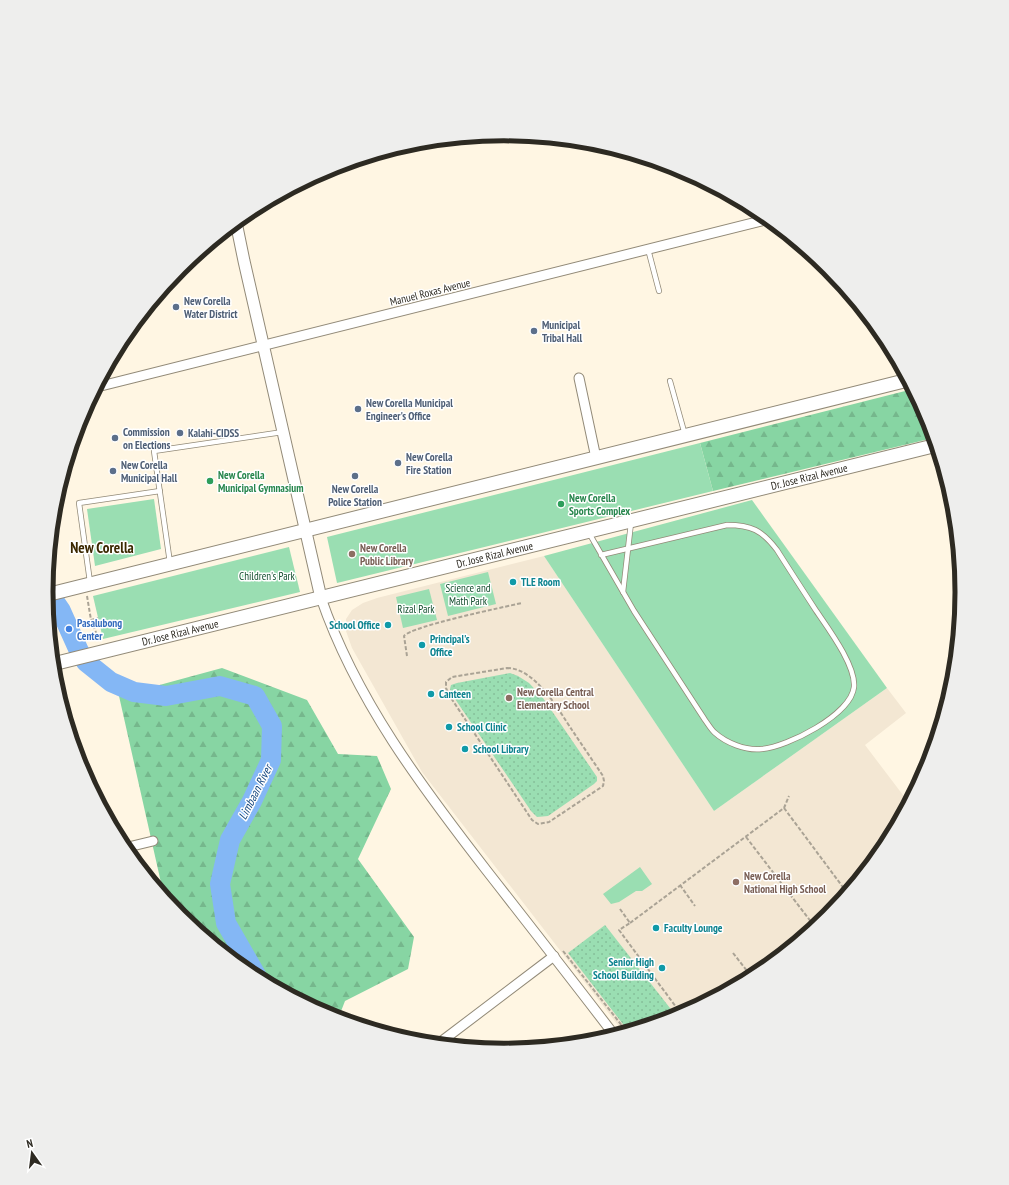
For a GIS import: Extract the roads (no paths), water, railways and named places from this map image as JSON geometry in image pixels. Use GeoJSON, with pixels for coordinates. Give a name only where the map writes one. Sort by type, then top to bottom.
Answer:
{"type":"FeatureCollection","features":[{"type":"Feature","properties":{"kind":"main road"},"geometry":{"type":"LineString","coordinates":[[53,593],[903,381]]}},
{"type":"Feature","properties":{"kind":"main road","name":"Dr. Jose Rizal Avenue"},"geometry":{"type":"LineString","coordinates":[[59,663],[932,447]]}},
{"type":"Feature","properties":{"kind":"street","name":"Manuel Roxas Avenue"},"geometry":{"type":"LineString","coordinates":[[104,385],[761,221]]}},
{"type":"Feature","properties":{"kind":"street"},"geometry":{"type":"LineString","coordinates":[[237,229],[305,530],[321,598],[329,620],[348,660],[383,725],[405,760],[448,820],[611,1031]]}},
{"type":"Feature","properties":{"kind":"street"},"geometry":{"type":"LineString","coordinates":[[579,378],[596,458]]}},
{"type":"Feature","properties":{"kind":"street"},"geometry":{"type":"LineString","coordinates":[[131,846],[153,841]]}},
{"type":"Feature","properties":{"kind":"street"},"geometry":{"type":"LineString","coordinates":[[444,1040],[554,956]]}},
{"type":"Feature","properties":{"kind":"lane"},"geometry":{"type":"LineString","coordinates":[[648,249],[659,292]]}},
{"type":"Feature","properties":{"kind":"lane"},"geometry":{"type":"LineString","coordinates":[[670,381],[686,436]]}},
{"type":"Feature","properties":{"kind":"lane"},"geometry":{"type":"LineString","coordinates":[[170,564],[154,451],[283,432]]}},
{"type":"Feature","properties":{"kind":"lane"},"geometry":{"type":"LineString","coordinates":[[89,585],[79,503],[160,492]]}},
{"type":"Feature","properties":{"kind":"lane"},"geometry":{"type":"LineString","coordinates":[[623,592],[632,521]]}},
{"type":"Feature","properties":{"kind":"lane"},"geometry":{"type":"LineString","coordinates":[[588,532],[601,555],[634,611],[705,720],[714,732],[726,741],[745,748],[762,749],[783,744],[803,735],[828,720],[843,708],[851,698],[854,686],[852,675],[840,648],[777,550],[762,533],[752,528],[739,525],[727,525],[601,555]]}},
{"type":"Feature","properties":{"kind":"waterway","name":"Limbaan River"},"geometry":{"type":"LineString","coordinates":[[53,600],[61,611],[79,651],[86,662],[111,682],[134,692],[166,696],[220,686],[255,696],[272,726],[271,760],[252,801],[230,840],[220,884],[226,923],[250,965]]}},
{"type":"Feature","properties":{"kind":"place","name":"New Corella Water District"},"geometry":{"type":"Point","coordinates":[176,307]}},
{"type":"Feature","properties":{"kind":"place","name":"Municipal Tribal Hall"},"geometry":{"type":"Point","coordinates":[534,331]}},
{"type":"Feature","properties":{"kind":"place","name":"New Corella Municipal Engineer's Office"},"geometry":{"type":"Point","coordinates":[358,409]}},
{"type":"Feature","properties":{"kind":"place","name":"Kalahi-CIDSS"},"geometry":{"type":"Point","coordinates":[180,433]}},
{"type":"Feature","properties":{"kind":"place","name":"Commission on Elections"},"geometry":{"type":"Point","coordinates":[115,438]}},
{"type":"Feature","properties":{"kind":"place","name":"New Corella Fire Station"},"geometry":{"type":"Point","coordinates":[398,463]}},
{"type":"Feature","properties":{"kind":"place","name":"New Corella Municipal Hall"},"geometry":{"type":"Point","coordinates":[113,471]}},
{"type":"Feature","properties":{"kind":"place","name":"New Corella Police Station"},"geometry":{"type":"Point","coordinates":[355,476]}},
{"type":"Feature","properties":{"kind":"place","name":"New Corella Municipal Gymnasium"},"geometry":{"type":"Point","coordinates":[210,481]}},
{"type":"Feature","properties":{"kind":"place","name":"New Corella Sports Complex"},"geometry":{"type":"Point","coordinates":[561,504]}},
{"type":"Feature","properties":{"kind":"place","name":"New Corella Public Library"},"geometry":{"type":"Point","coordinates":[352,554]}},
{"type":"Feature","properties":{"kind":"place","name":"TLE Room"},"geometry":{"type":"Point","coordinates":[513,582]}},
{"type":"Feature","properties":{"kind":"place","name":"School Office"},"geometry":{"type":"Point","coordinates":[388,625]}},
{"type":"Feature","properties":{"kind":"place","name":"Pasalubong Center"},"geometry":{"type":"Point","coordinates":[69,629]}},
{"type":"Feature","properties":{"kind":"place","name":"Principal's Office"},"geometry":{"type":"Point","coordinates":[422,645]}},
{"type":"Feature","properties":{"kind":"place","name":"Canteen"},"geometry":{"type":"Point","coordinates":[431,694]}},
{"type":"Feature","properties":{"kind":"place","name":"New Corella Central Elementary School"},"geometry":{"type":"Point","coordinates":[509,698]}},
{"type":"Feature","properties":{"kind":"place","name":"School Clinic"},"geometry":{"type":"Point","coordinates":[449,727]}},
{"type":"Feature","properties":{"kind":"place","name":"School Library"},"geometry":{"type":"Point","coordinates":[465,749]}},
{"type":"Feature","properties":{"kind":"place","name":"New Corella National High School"},"geometry":{"type":"Point","coordinates":[736,882]}},
{"type":"Feature","properties":{"kind":"place","name":"Faculty Lounge"},"geometry":{"type":"Point","coordinates":[656,928]}},
{"type":"Feature","properties":{"kind":"place","name":"Senior High School Building"},"geometry":{"type":"Point","coordinates":[662,968]}},
{"type":"Feature","properties":{"kind":"district","name":"New Corella"},"geometry":{"type":"Point","coordinates":[102,547]}},
{"type":"Feature","properties":{"kind":"park label","name":"Children's Park"},"geometry":{"type":"Point","coordinates":[267,576]}},
{"type":"Feature","properties":{"kind":"park label","name":"Science and Math Park"},"geometry":{"type":"Point","coordinates":[468,594]}},
{"type":"Feature","properties":{"kind":"park label","name":"Rizal Park"},"geometry":{"type":"Point","coordinates":[416,609]}}]}
